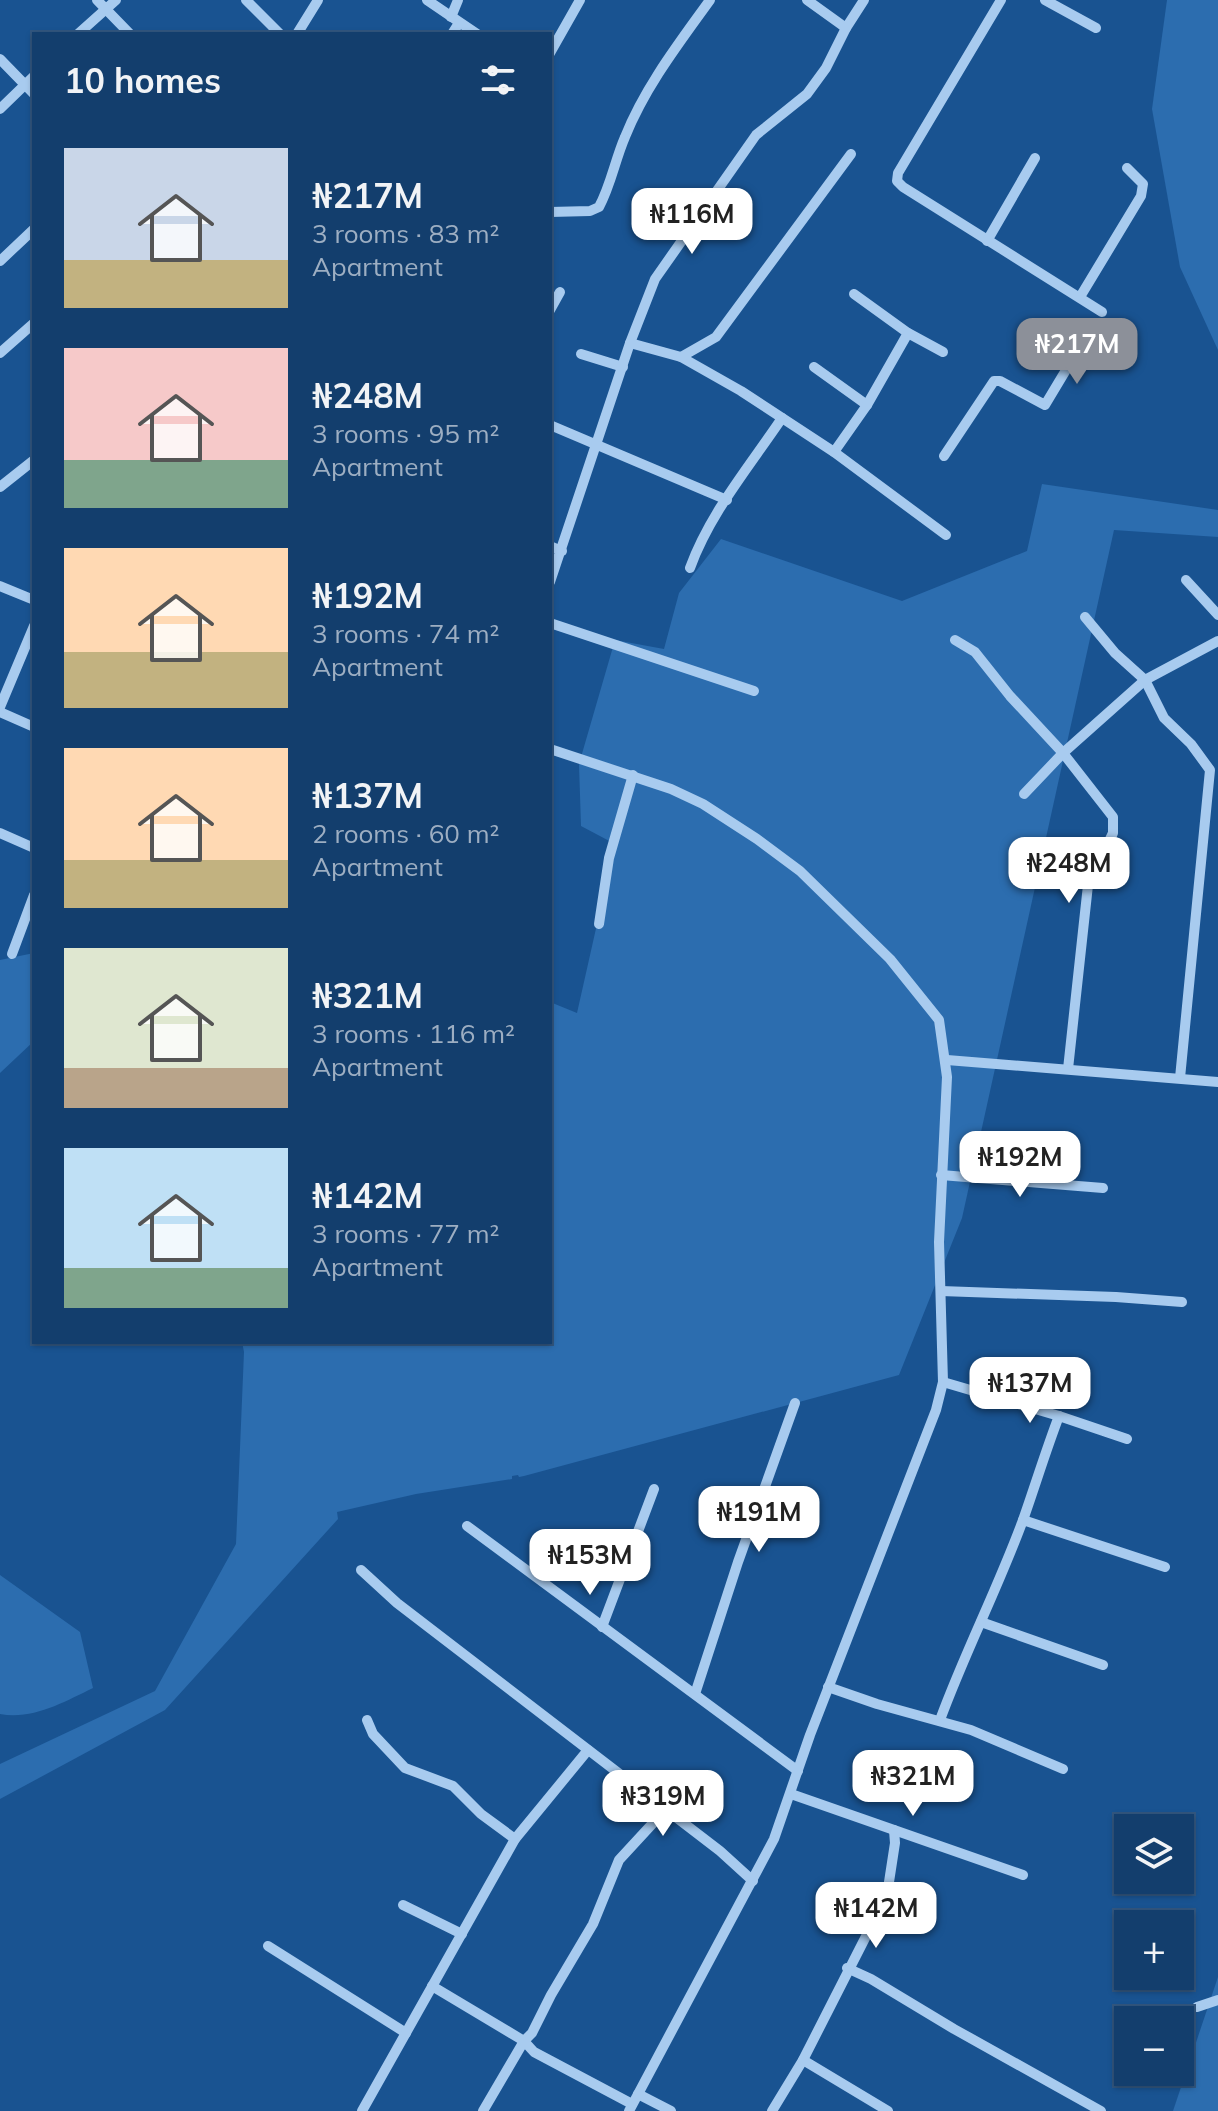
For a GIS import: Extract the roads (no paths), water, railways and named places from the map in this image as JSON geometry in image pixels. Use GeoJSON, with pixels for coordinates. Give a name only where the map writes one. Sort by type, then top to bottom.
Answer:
{"type":"FeatureCollection","features":[{"type":"Feature","properties":{"kind":"street"},"geometry":{"type":"LineString","coordinates":[[97,0],[128,32]]}},
{"type":"Feature","properties":{"kind":"street"},"geometry":{"type":"LineString","coordinates":[[80,32],[116,0]]}},
{"type":"Feature","properties":{"kind":"street"},"geometry":{"type":"LineString","coordinates":[[246,0],[278,32]]}},
{"type":"Feature","properties":{"kind":"street"},"geometry":{"type":"LineString","coordinates":[[298,32],[318,0]]}},
{"type":"Feature","properties":{"kind":"street"},"geometry":{"type":"LineString","coordinates":[[427,0],[474,32]]}},
{"type":"Feature","properties":{"kind":"street"},"geometry":{"type":"LineString","coordinates":[[452,32],[458,0]]}},
{"type":"Feature","properties":{"kind":"street"},"geometry":{"type":"LineString","coordinates":[[552,49],[580,0]]}},
{"type":"Feature","properties":{"kind":"street"},"geometry":{"type":"LineString","coordinates":[[552,212],[590,211],[599,207],[625,137],[645,97],[710,0]]}},
{"type":"Feature","properties":{"kind":"street"},"geometry":{"type":"LineString","coordinates":[[807,0],[846,28]]}},
{"type":"Feature","properties":{"kind":"street"},"geometry":{"type":"LineString","coordinates":[[552,577],[630,343],[655,279],[756,135],[807,94],[826,68],[864,0]]}},
{"type":"Feature","properties":{"kind":"street"},"geometry":{"type":"LineString","coordinates":[[1001,0],[898,173],[897,181],[1102,312]]}},
{"type":"Feature","properties":{"kind":"street"},"geometry":{"type":"LineString","coordinates":[[1045,0],[1096,28]]}},
{"type":"Feature","properties":{"kind":"street"},"geometry":{"type":"LineString","coordinates":[[0,59],[32,92]]}},
{"type":"Feature","properties":{"kind":"street"},"geometry":{"type":"LineString","coordinates":[[0,109],[32,78]]}},
{"type":"Feature","properties":{"kind":"street"},"geometry":{"type":"LineString","coordinates":[[681,357],[716,337],[851,154]]}},
{"type":"Feature","properties":{"kind":"street"},"geometry":{"type":"LineString","coordinates":[[987,241],[1035,158]]}},
{"type":"Feature","properties":{"kind":"street"},"geometry":{"type":"LineString","coordinates":[[1080,297],[1141,196],[1143,184],[1127,168]]}},
{"type":"Feature","properties":{"kind":"street"},"geometry":{"type":"LineString","coordinates":[[0,261],[32,231]]}},
{"type":"Feature","properties":{"kind":"street"},"geometry":{"type":"LineString","coordinates":[[552,306],[560,292]]}},
{"type":"Feature","properties":{"kind":"street"},"geometry":{"type":"LineString","coordinates":[[854,294],[908,333],[943,352]]}},
{"type":"Feature","properties":{"kind":"street"},"geometry":{"type":"LineString","coordinates":[[0,353],[32,325]]}},
{"type":"Feature","properties":{"kind":"street"},"geometry":{"type":"LineString","coordinates":[[834,452],[867,405],[908,333]]}},
{"type":"Feature","properties":{"kind":"street"},"geometry":{"type":"LineString","coordinates":[[630,343],[681,357],[741,391],[834,452],[946,535]]}},
{"type":"Feature","properties":{"kind":"street"},"geometry":{"type":"LineString","coordinates":[[581,354],[623,367]]}},
{"type":"Feature","properties":{"kind":"street"},"geometry":{"type":"LineString","coordinates":[[944,456],[994,381],[1000,381],[1045,405],[1075,355]]}},
{"type":"Feature","properties":{"kind":"street"},"geometry":{"type":"LineString","coordinates":[[814,367],[867,405]]}},
{"type":"Feature","properties":{"kind":"street"},"geometry":{"type":"LineString","coordinates":[[690,568],[700,541],[782,418]]}},
{"type":"Feature","properties":{"kind":"street"},"geometry":{"type":"LineString","coordinates":[[552,426],[727,500]]}},
{"type":"Feature","properties":{"kind":"street"},"geometry":{"type":"LineString","coordinates":[[0,487],[32,462]]}},
{"type":"Feature","properties":{"kind":"street"},"geometry":{"type":"LineString","coordinates":[[552,547],[562,551]]}},
{"type":"Feature","properties":{"kind":"street"},"geometry":{"type":"LineString","coordinates":[[1186,580],[1218,615]]}},
{"type":"Feature","properties":{"kind":"street"},"geometry":{"type":"LineString","coordinates":[[0,586],[32,599]]}},
{"type":"Feature","properties":{"kind":"street"},"geometry":{"type":"LineString","coordinates":[[1085,617],[1115,653],[1145,680],[1164,718],[1191,744],[1210,770],[1180,1078]]}},
{"type":"Feature","properties":{"kind":"street"},"geometry":{"type":"LineString","coordinates":[[552,624],[754,691]]}},
{"type":"Feature","properties":{"kind":"street"},"geometry":{"type":"LineString","coordinates":[[32,631],[0,709],[32,726]]}},
{"type":"Feature","properties":{"kind":"street"},"geometry":{"type":"LineString","coordinates":[[955,640],[975,652],[1010,696],[1063,753],[1108,811],[1114,825],[1111,840],[1088,885],[1068,1069]]}},
{"type":"Feature","properties":{"kind":"street"},"geometry":{"type":"LineString","coordinates":[[1024,794],[1063,753],[1145,680],[1218,641]]}},
{"type":"Feature","properties":{"kind":"street"},"geometry":{"type":"LineString","coordinates":[[552,750],[633,775],[703,804],[800,871],[890,959],[919,992],[939,1020],[947,1060],[941,1175],[943,1382],[932,1422],[828,1687],[774,1839],[633,2103]]}},
{"type":"Feature","properties":{"kind":"street"},"geometry":{"type":"LineString","coordinates":[[599,924],[609,858],[633,775]]}},
{"type":"Feature","properties":{"kind":"street"},"geometry":{"type":"LineString","coordinates":[[0,833],[32,847]]}},
{"type":"Feature","properties":{"kind":"street"},"geometry":{"type":"LineString","coordinates":[[12,954],[32,900]]}},
{"type":"Feature","properties":{"kind":"street"},"geometry":{"type":"LineString","coordinates":[[947,1060],[1218,1082]]}},
{"type":"Feature","properties":{"kind":"street"},"geometry":{"type":"LineString","coordinates":[[941,1175],[1103,1188]]}},
{"type":"Feature","properties":{"kind":"street"},"geometry":{"type":"LineString","coordinates":[[941,1291],[1182,1302]]}},
{"type":"Feature","properties":{"kind":"street"},"geometry":{"type":"LineString","coordinates":[[943,1382],[1127,1439]]}},
{"type":"Feature","properties":{"kind":"street"},"geometry":{"type":"LineString","coordinates":[[695,1694],[795,1403]]}},
{"type":"Feature","properties":{"kind":"street"},"geometry":{"type":"LineString","coordinates":[[940,1720],[961,1663],[1023,1520],[1059,1416]]}},
{"type":"Feature","properties":{"kind":"street"},"geometry":{"type":"LineString","coordinates":[[602,1627],[654,1489]]}},
{"type":"Feature","properties":{"kind":"street"},"geometry":{"type":"LineString","coordinates":[[1023,1520],[1165,1567]]}},
{"type":"Feature","properties":{"kind":"street"},"geometry":{"type":"LineString","coordinates":[[467,1526],[798,1771]]}},
{"type":"Feature","properties":{"kind":"street"},"geometry":{"type":"LineString","coordinates":[[361,1570],[397,1603],[720,1851],[753,1881]]}},
{"type":"Feature","properties":{"kind":"street"},"geometry":{"type":"LineString","coordinates":[[981,1622],[1103,1665]]}},
{"type":"Feature","properties":{"kind":"street"},"geometry":{"type":"LineString","coordinates":[[828,1687],[971,1730],[1063,1769]]}},
{"type":"Feature","properties":{"kind":"street"},"geometry":{"type":"LineString","coordinates":[[367,1720],[373,1734],[405,1768],[453,1786],[481,1814],[515,1839]]}},
{"type":"Feature","properties":{"kind":"street"},"geometry":{"type":"LineString","coordinates":[[362,2111],[515,1839],[588,1750]]}},
{"type":"Feature","properties":{"kind":"street"},"geometry":{"type":"LineString","coordinates":[[791,1794],[1023,1875]]}},
{"type":"Feature","properties":{"kind":"street"},"geometry":{"type":"LineString","coordinates":[[483,2111],[524,2041],[532,2033],[593,1924],[619,1860],[666,1809]]}},
{"type":"Feature","properties":{"kind":"street"},"geometry":{"type":"LineString","coordinates":[[772,2111],[803,2060],[847,1968],[887,1895],[894,1830]]}},
{"type":"Feature","properties":{"kind":"street"},"geometry":{"type":"LineString","coordinates":[[403,1905],[462,1934]]}},
{"type":"Feature","properties":{"kind":"street"},"geometry":{"type":"LineString","coordinates":[[268,1946],[406,2033]]}},
{"type":"Feature","properties":{"kind":"street"},"geometry":{"type":"LineString","coordinates":[[847,1968],[1101,2111]]}},
{"type":"Feature","properties":{"kind":"street"},"geometry":{"type":"LineString","coordinates":[[432,1986],[524,2041],[534,2052],[633,2103],[671,2111]]}},
{"type":"Feature","properties":{"kind":"street"},"geometry":{"type":"LineString","coordinates":[[1197,2007],[1218,2000]]}},
{"type":"Feature","properties":{"kind":"street"},"geometry":{"type":"LineString","coordinates":[[803,2060],[888,2111]]}}]}
